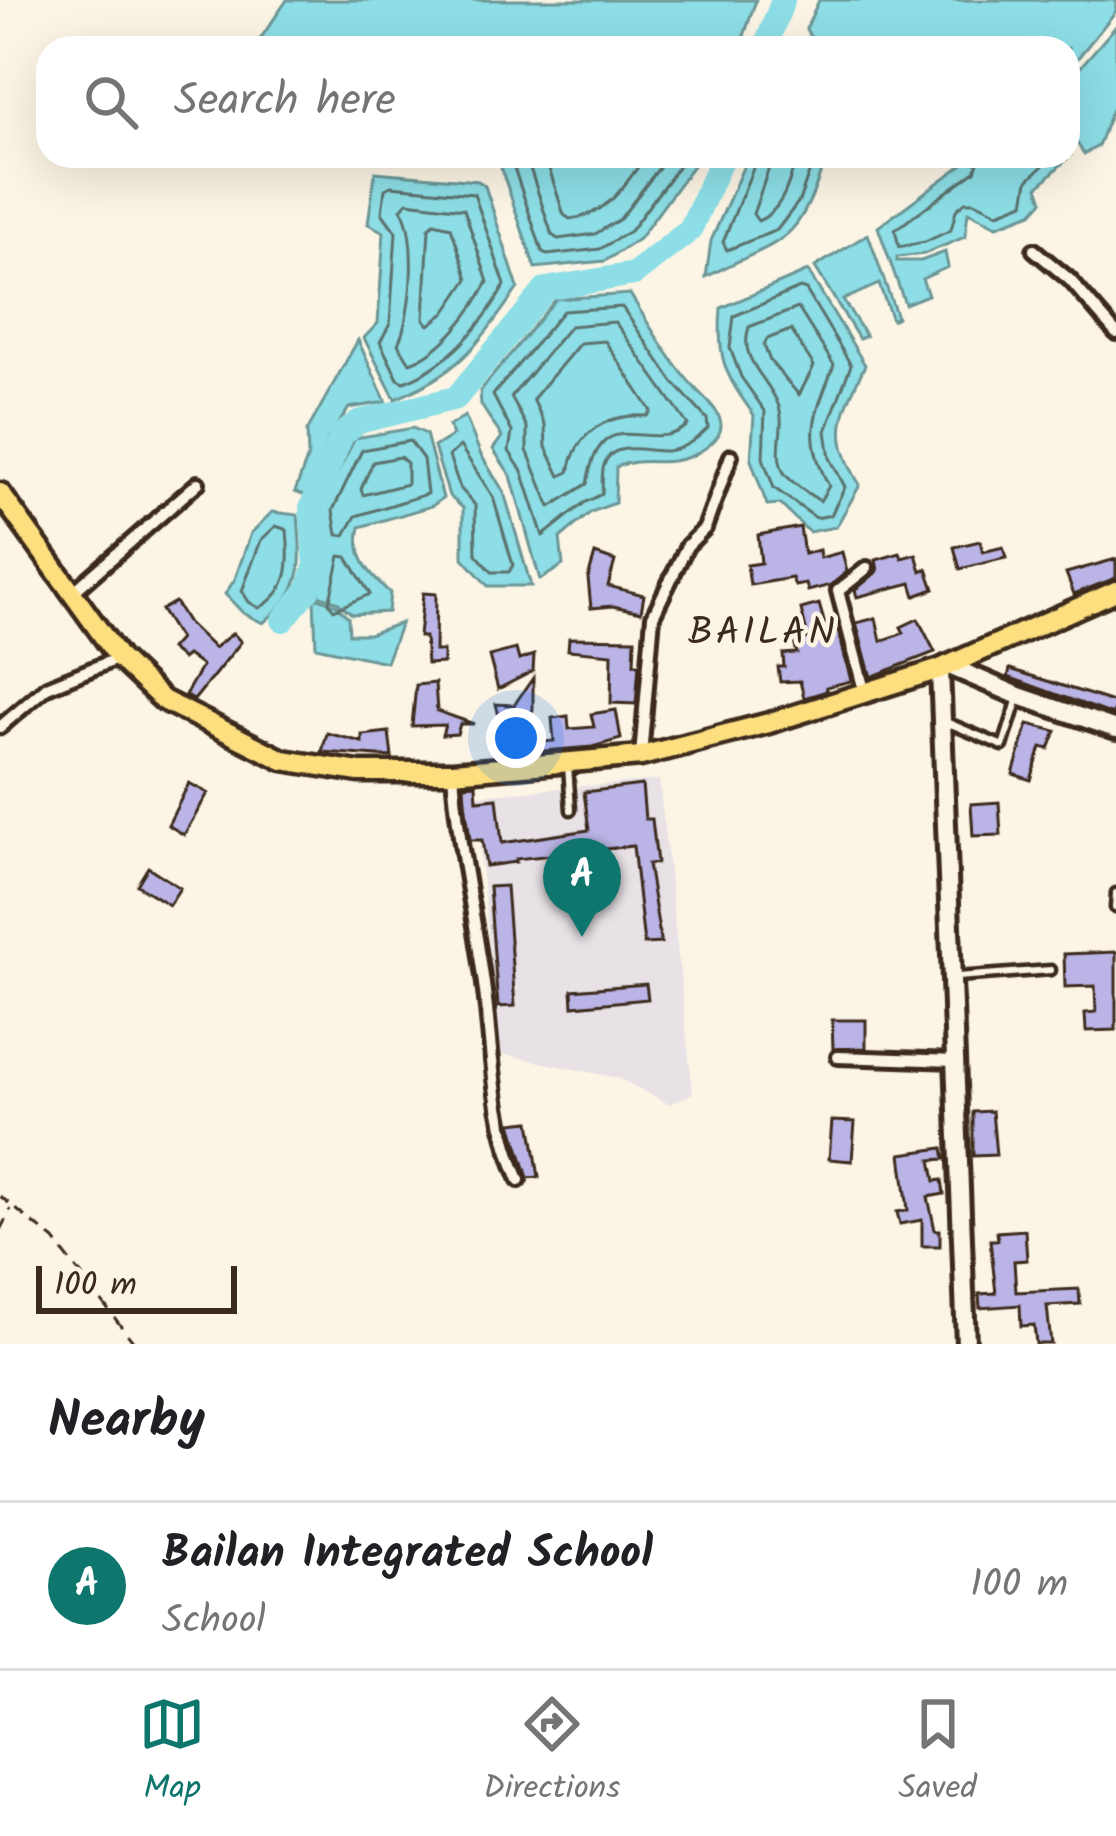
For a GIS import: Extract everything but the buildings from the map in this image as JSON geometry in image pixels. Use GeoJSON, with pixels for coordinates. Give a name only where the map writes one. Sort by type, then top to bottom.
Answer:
{"type":"FeatureCollection","features":[{"type":"Feature","properties":{"kind":"main road"},"geometry":{"type":"LineString","coordinates":[[0,493],[118,658],[163,700],[283,760],[359,772],[453,772],[641,756],[865,694],[943,667],[1116,591]]}},
{"type":"Feature","properties":{"kind":"main road"},"geometry":{"type":"LineString","coordinates":[[943,667],[1116,729]]}},
{"type":"Feature","properties":{"kind":"main road"},"geometry":{"type":"LineString","coordinates":[[943,667],[966,1344]]}},
{"type":"Feature","properties":{"kind":"street"},"geometry":{"type":"LineString","coordinates":[[1034,250],[1070,280],[1116,332]]}},
{"type":"Feature","properties":{"kind":"street"},"geometry":{"type":"LineString","coordinates":[[641,756],[653,616],[687,546],[705,528],[730,456]]}},
{"type":"Feature","properties":{"kind":"street"},"geometry":{"type":"LineString","coordinates":[[72,593],[198,483]]}},
{"type":"Feature","properties":{"kind":"street"},"geometry":{"type":"LineString","coordinates":[[865,694],[838,591],[867,568]]}},
{"type":"Feature","properties":{"kind":"street"},"geometry":{"type":"LineString","coordinates":[[0,727],[46,687],[118,658]]}},
{"type":"Feature","properties":{"kind":"street"},"geometry":{"type":"LineString","coordinates":[[453,772],[498,1118],[519,1180]]}},
{"type":"Feature","properties":{"kind":"street"},"geometry":{"type":"LineString","coordinates":[[838,1057],[956,1061]]}},
{"type":"Feature","properties":{"kind":"lane"},"geometry":{"type":"LineString","coordinates":[[943,721],[1003,746],[1019,696]]}},
{"type":"Feature","properties":{"kind":"lane"},"geometry":{"type":"LineString","coordinates":[[568,762],[571,810]]}},
{"type":"Feature","properties":{"kind":"lane"},"geometry":{"type":"LineString","coordinates":[[1115,908],[1116,893]]}},
{"type":"Feature","properties":{"kind":"lane"},"geometry":{"type":"LineString","coordinates":[[953,977],[1051,970]]}},
{"type":"Feature","properties":{"kind":"path"},"geometry":{"type":"LineString","coordinates":[[0,1196],[54,1240],[135,1344]]}},
{"type":"Feature","properties":{"kind":"path"},"geometry":{"type":"LineString","coordinates":[[0,1230],[12,1207]]}},
{"type":"Feature","properties":{"kind":"shaded area"},"geometry":{"type":"Polygon","coordinates":[[[659,780],[693,1093],[669,1104],[618,1078],[501,1054],[478,795],[659,780]]]}},
{"type":"Feature","properties":{"kind":"water"},"geometry":{"type":"Polygon","coordinates":[[[287,0],[756,0],[744,36],[262,36],[287,0]]]}},
{"type":"Feature","properties":{"kind":"water"},"geometry":{"type":"Polygon","coordinates":[[[819,0],[1116,0],[1116,11],[1080,55],[1080,36],[810,36],[806,29],[819,0]]]}},
{"type":"Feature","properties":{"kind":"water"},"geometry":{"type":"Polygon","coordinates":[[[1116,26],[1116,99],[1098,146],[1084,154],[1080,148],[1080,67],[1116,26]]]}},
{"type":"Feature","properties":{"kind":"water"},"geometry":{"type":"Polygon","coordinates":[[[501,168],[691,168],[639,239],[605,261],[535,268],[501,168]]]}},
{"type":"Feature","properties":{"kind":"water"},"geometry":{"type":"Polygon","coordinates":[[[743,168],[822,168],[804,213],[781,239],[706,277],[711,241],[743,168]]]}},
{"type":"Feature","properties":{"kind":"water"},"geometry":{"type":"Polygon","coordinates":[[[958,168],[1058,168],[1038,187],[1043,201],[1032,213],[997,226],[968,212],[965,237],[924,254],[897,257],[897,261],[921,261],[945,252],[948,267],[922,279],[928,295],[905,304],[878,227],[958,168]]]}},
{"type":"Feature","properties":{"kind":"water"},"geometry":{"type":"Polygon","coordinates":[[[375,172],[478,181],[485,186],[518,288],[452,367],[395,399],[364,338],[378,323],[384,232],[368,224],[375,172]]]}},
{"type":"Feature","properties":{"kind":"water"},"geometry":{"type":"Polygon","coordinates":[[[868,234],[897,317],[892,320],[879,284],[843,300],[866,336],[859,339],[815,267],[868,234]]]}},
{"type":"Feature","properties":{"kind":"water"},"geometry":{"type":"Polygon","coordinates":[[[808,271],[865,365],[842,425],[844,451],[860,485],[836,527],[809,532],[780,504],[767,505],[751,460],[754,415],[725,365],[720,325],[721,308],[808,271]]]}},
{"type":"Feature","properties":{"kind":"water"},"geometry":{"type":"Polygon","coordinates":[[[630,294],[677,366],[715,410],[720,431],[710,445],[689,457],[616,467],[615,503],[591,512],[560,538],[563,565],[540,580],[511,476],[493,449],[502,437],[481,405],[480,391],[556,299],[630,294]]]}},
{"type":"Feature","properties":{"kind":"water"},"geometry":{"type":"Polygon","coordinates":[[[358,340],[386,402],[349,408],[329,438],[306,496],[295,492],[308,456],[307,431],[358,340]]]}},
{"type":"Feature","properties":{"kind":"water"},"geometry":{"type":"Polygon","coordinates":[[[465,416],[504,492],[531,586],[488,586],[463,558],[463,508],[449,496],[434,447],[453,435],[449,426],[465,416]]]}},
{"type":"Feature","properties":{"kind":"water"},"geometry":{"type":"Polygon","coordinates":[[[413,428],[426,434],[443,498],[432,506],[360,527],[361,556],[390,593],[388,612],[352,614],[318,595],[325,558],[320,507],[355,438],[413,428]]]}},
{"type":"Feature","properties":{"kind":"water"},"geometry":{"type":"Polygon","coordinates":[[[272,512],[298,515],[300,563],[294,587],[263,623],[243,613],[225,594],[251,533],[272,512]]]}},
{"type":"Feature","properties":{"kind":"water"},"geometry":{"type":"Polygon","coordinates":[[[314,600],[335,604],[348,617],[349,634],[369,634],[401,623],[386,662],[316,647],[314,600]]]}},
{"type":"Feature","properties":{"kind":"waterway"},"geometry":{"type":"LineString","coordinates":[[770,36],[783,0]]}},
{"type":"Feature","properties":{"kind":"waterway"},"geometry":{"type":"LineString","coordinates":[[283,620],[308,590],[316,565],[311,508],[342,435],[358,422],[456,398],[546,289],[634,274],[690,230],[718,168]]}},
{"type":"Feature","properties":{"kind":"place","name":"Bailan Integrated School"},"geometry":{"type":"Point","coordinates":[582,937]}},
{"type":"Feature","properties":{"kind":"district","name":"BAILAN"},"geometry":{"type":"Point","coordinates":[763,630]}}]}
